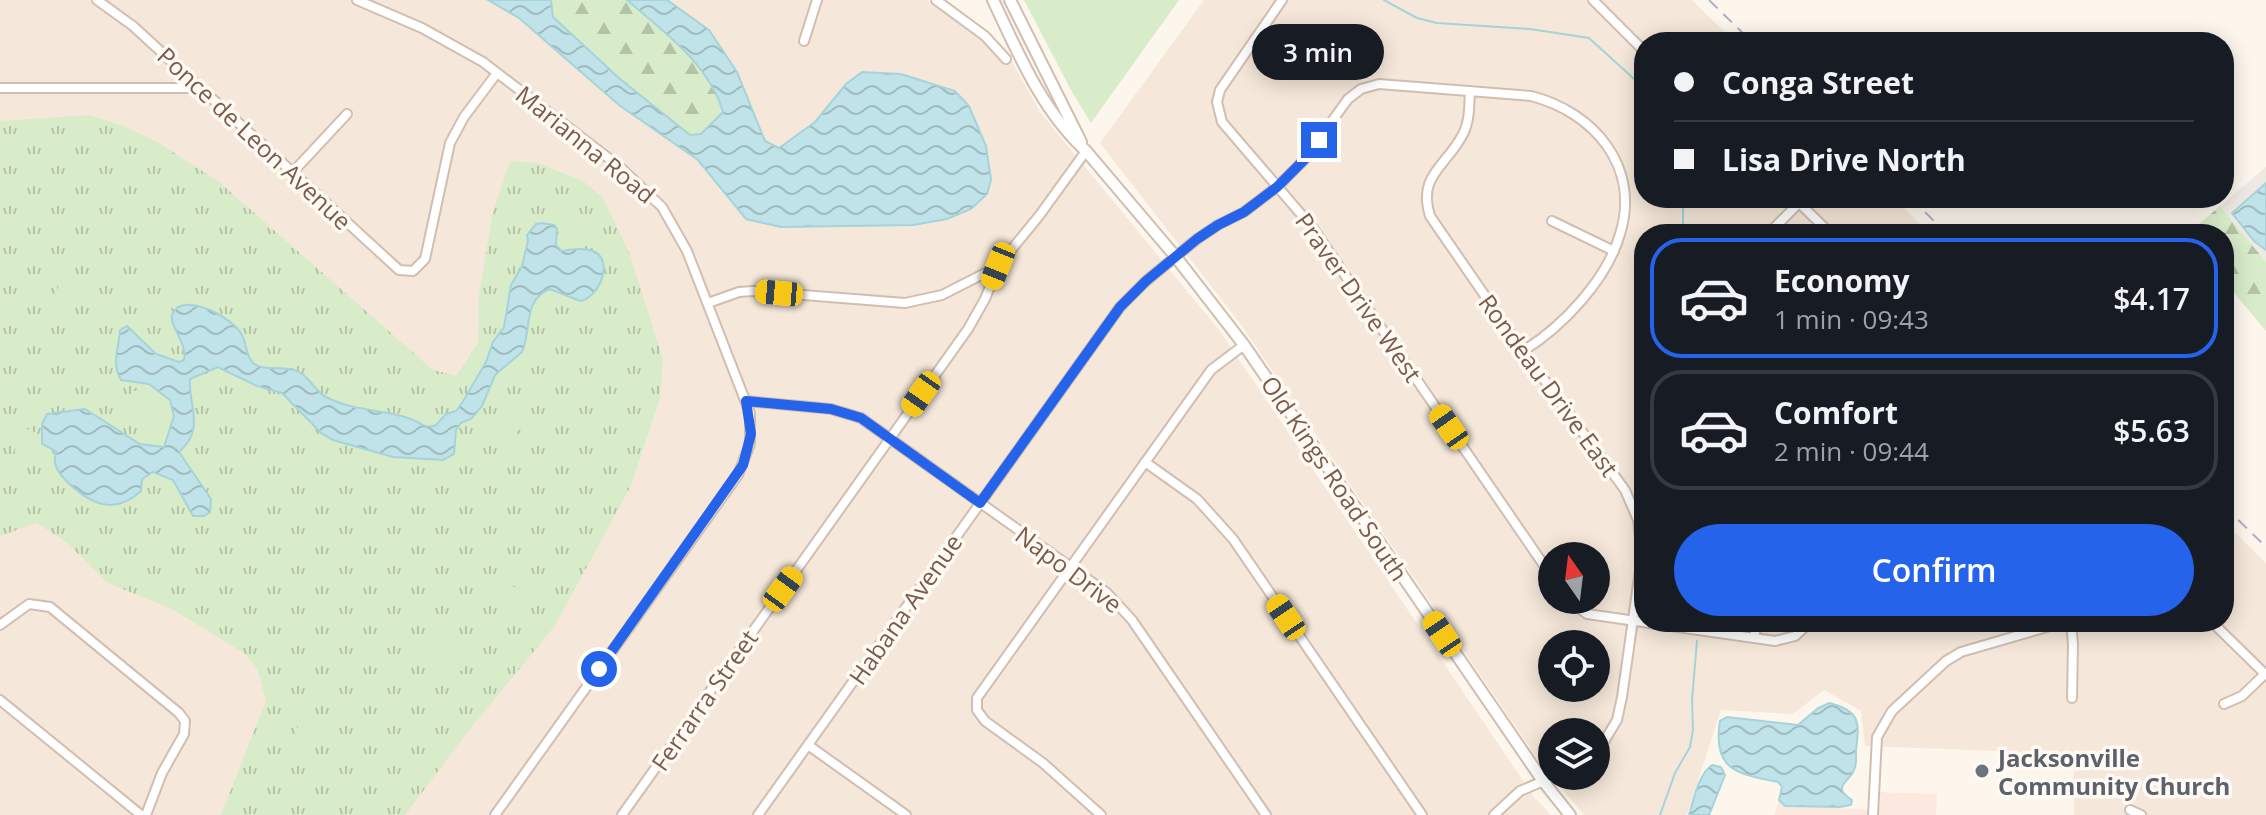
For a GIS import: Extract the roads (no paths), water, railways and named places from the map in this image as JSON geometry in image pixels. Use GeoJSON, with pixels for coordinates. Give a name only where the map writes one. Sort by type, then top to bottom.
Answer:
{"type":"FeatureCollection","features":[{"type":"Feature","properties":{"kind":"street","name":"Ponce de Leon Avenue"},"geometry":{"type":"LineString","coordinates":[[97,0],[133,26],[399,270],[413,271],[425,259],[450,143],[464,117],[497,73]]}},
{"type":"Feature","properties":{"kind":"street","name":"Marianna Road"},"geometry":{"type":"LineString","coordinates":[[357,0],[444,39],[497,73],[653,196],[675,227],[708,303],[746,401],[751,424],[750,444],[738,475],[495,815]]}},
{"type":"Feature","properties":{"kind":"street"},"geometry":{"type":"LineString","coordinates":[[804,41],[817,0]]}},
{"type":"Feature","properties":{"kind":"street"},"geometry":{"type":"LineString","coordinates":[[936,0],[985,36],[1006,59]]}},
{"type":"Feature","properties":{"kind":"street","name":"Old Kings Road South"},"geometry":{"type":"LineString","coordinates":[[993,0],[1047,104],[1068,135],[1086,151],[1175,256],[1244,345],[1538,774]]}},
{"type":"Feature","properties":{"kind":"street","name":"Old Kings Road South"},"geometry":{"type":"LineString","coordinates":[[1010,0],[1086,151]]}},
{"type":"Feature","properties":{"kind":"street","name":"Praver Drive West"},"geometry":{"type":"LineString","coordinates":[[1282,0],[1226,79],[1217,102],[1222,122],[1312,227],[1538,557]]}},
{"type":"Feature","properties":{"kind":"street"},"geometry":{"type":"LineString","coordinates":[[1593,0],[1634,41]]}},
{"type":"Feature","properties":{"kind":"street","name":"Habana Avenue"},"geometry":{"type":"LineString","coordinates":[[758,815],[1120,307],[1175,256],[1277,187],[1304,160],[1348,99],[1361,89],[1379,84],[1470,91]]}},
{"type":"Feature","properties":{"kind":"street"},"geometry":{"type":"LineString","coordinates":[[0,88],[200,88]]}},
{"type":"Feature","properties":{"kind":"street"},"geometry":{"type":"LineString","coordinates":[[1470,91],[1547,100],[1574,112],[1593,127],[1611,152],[1623,184],[1624,218],[1607,265],[1561,323],[1523,351]]}},
{"type":"Feature","properties":{"kind":"street","name":"Rondeau Drive East"},"geometry":{"type":"LineString","coordinates":[[1470,91],[1464,133],[1429,181],[1426,197],[1430,216],[1523,351],[1625,490],[1634,510]]}},
{"type":"Feature","properties":{"kind":"street"},"geometry":{"type":"LineString","coordinates":[[293,172],[347,114]]}},
{"type":"Feature","properties":{"kind":"street","name":"Ferrarra Street"},"geometry":{"type":"LineString","coordinates":[[622,815],[968,329],[985,299],[998,266],[1086,151]]}},
{"type":"Feature","properties":{"kind":"street"},"geometry":{"type":"LineString","coordinates":[[1777,224],[1790,208]]}},
{"type":"Feature","properties":{"kind":"street"},"geometry":{"type":"LineString","coordinates":[[1805,208],[1821,224]]}},
{"type":"Feature","properties":{"kind":"street"},"geometry":{"type":"LineString","coordinates":[[1552,221],[1614,251]]}},
{"type":"Feature","properties":{"kind":"street"},"geometry":{"type":"LineString","coordinates":[[708,303],[728,295],[753,291],[884,302],[921,301],[971,282],[998,266]]}},
{"type":"Feature","properties":{"kind":"street"},"geometry":{"type":"LineString","coordinates":[[1101,815],[1043,763],[985,721],[977,710],[980,692],[1211,370],[1244,345]]}},
{"type":"Feature","properties":{"kind":"street"},"geometry":{"type":"LineString","coordinates":[[746,401],[847,413],[861,418],[890,438]]}},
{"type":"Feature","properties":{"kind":"street","name":"Napo Drive"},"geometry":{"type":"LineString","coordinates":[[890,438],[1107,593],[1125,610],[1266,815]]}},
{"type":"Feature","properties":{"kind":"street"},"geometry":{"type":"LineString","coordinates":[[1145,462],[1197,499],[1233,539],[1422,815]]}},
{"type":"Feature","properties":{"kind":"street"},"geometry":{"type":"LineString","coordinates":[[0,625],[29,604],[50,607],[179,713],[185,721],[184,734],[143,815],[0,700]]}},
{"type":"Feature","properties":{"kind":"street","name":"Rondeau Drive East"},"geometry":{"type":"LineString","coordinates":[[1610,732],[1617,720],[1634,608]]}},
{"type":"Feature","properties":{"kind":"street"},"geometry":{"type":"LineString","coordinates":[[1587,614],[1632,621]]}},
{"type":"Feature","properties":{"kind":"street"},"geometry":{"type":"LineString","coordinates":[[1711,632],[1780,641],[1791,639],[1799,632]]}},
{"type":"Feature","properties":{"kind":"street"},"geometry":{"type":"LineString","coordinates":[[1754,638],[1755,632]]}},
{"type":"Feature","properties":{"kind":"street"},"geometry":{"type":"LineString","coordinates":[[1873,815],[1877,737],[1892,711],[1946,661],[1961,652],[2030,632]]}},
{"type":"Feature","properties":{"kind":"street"},"geometry":{"type":"LineString","coordinates":[[2072,632],[2072,698]]}},
{"type":"Feature","properties":{"kind":"street"},"geometry":{"type":"LineString","coordinates":[[2222,632],[2266,675],[2242,696],[2224,704]]}},
{"type":"Feature","properties":{"kind":"street"},"geometry":{"type":"LineString","coordinates":[[808,745],[906,815]]}},
{"type":"Feature","properties":{"kind":"street"},"geometry":{"type":"LineString","coordinates":[[1494,815],[1520,791],[1538,783]]}},
{"type":"Feature","properties":{"kind":"street","name":"Old Kings Road South"},"geometry":{"type":"LineString","coordinates":[[1550,790],[1570,815]]}},
{"type":"Feature","properties":{"kind":"street"},"geometry":{"type":"LineString","coordinates":[[2130,810],[2141,815]]}},
{"type":"Feature","properties":{"kind":"water"},"geometry":{"type":"Polygon","coordinates":[[[488,0],[551,0],[553,17],[620,79],[690,135],[701,134],[723,112],[716,95],[684,50],[627,0],[667,0],[709,30],[737,72],[765,141],[779,148],[815,122],[846,84],[862,72],[901,74],[955,91],[969,106],[986,146],[991,180],[987,194],[971,209],[947,219],[913,225],[781,227],[746,219],[698,160],[619,105],[519,18],[488,0]]]}},
{"type":"Feature","properties":{"kind":"water"},"geometry":{"type":"Polygon","coordinates":[[[2266,183],[2266,250],[2254,241],[2232,213],[2266,183]]]}},
{"type":"Feature","properties":{"kind":"water"},"geometry":{"type":"Polygon","coordinates":[[[536,224],[554,225],[557,229],[556,245],[561,251],[585,249],[598,254],[604,267],[601,282],[592,295],[580,301],[550,289],[535,300],[522,352],[495,375],[482,406],[456,430],[454,454],[443,460],[393,457],[333,440],[321,433],[282,393],[257,386],[218,367],[190,379],[194,426],[192,435],[179,452],[211,499],[210,512],[204,516],[193,516],[173,480],[153,472],[142,479],[141,491],[124,502],[108,505],[91,500],[74,488],[58,470],[56,451],[42,444],[42,424],[47,414],[85,409],[140,444],[164,447],[174,416],[170,400],[149,384],[121,380],[116,361],[120,330],[127,326],[156,354],[179,362],[184,360],[183,345],[172,314],[182,306],[191,305],[211,310],[230,322],[242,335],[249,357],[258,366],[299,372],[322,394],[346,405],[398,415],[425,426],[436,425],[446,414],[456,411],[486,362],[493,342],[504,327],[511,285],[522,266],[527,235],[536,224]]]}},
{"type":"Feature","properties":{"kind":"water"},"geometry":{"type":"Polygon","coordinates":[[[1829,703],[1848,710],[1856,720],[1856,766],[1842,788],[1852,800],[1851,805],[1785,806],[1779,800],[1782,787],[1778,782],[1740,772],[1724,760],[1720,750],[1720,721],[1727,717],[1798,725],[1829,703]]]}},
{"type":"Feature","properties":{"kind":"water"},"geometry":{"type":"Polygon","coordinates":[[[1712,765],[1721,767],[1725,775],[1709,815],[1689,815],[1700,781],[1712,765]]]}},
{"type":"Feature","properties":{"kind":"waterway"},"geometry":{"type":"LineString","coordinates":[[1384,0],[1417,18],[1437,23],[1530,29],[1589,38],[1634,79]]}},
{"type":"Feature","properties":{"kind":"waterway"},"geometry":{"type":"LineString","coordinates":[[1683,208],[1683,224]]}},
{"type":"Feature","properties":{"kind":"waterway"},"geometry":{"type":"LineString","coordinates":[[1660,815],[1675,773],[1690,747],[1697,641]]}},
{"type":"Feature","properties":{"kind":"railway"},"geometry":{"type":"LineString","coordinates":[[1709,0],[1742,32]]}},
{"type":"Feature","properties":{"kind":"railway"},"geometry":{"type":"LineString","coordinates":[[1921,208],[1937,224]]}},
{"type":"Feature","properties":{"kind":"railway"},"geometry":{"type":"LineString","coordinates":[[2234,516],[2266,547]]}},
{"type":"Feature","properties":{"kind":"place","name":"Jacksonville Community Church"},"geometry":{"type":"Point","coordinates":[1982,771]}}]}
